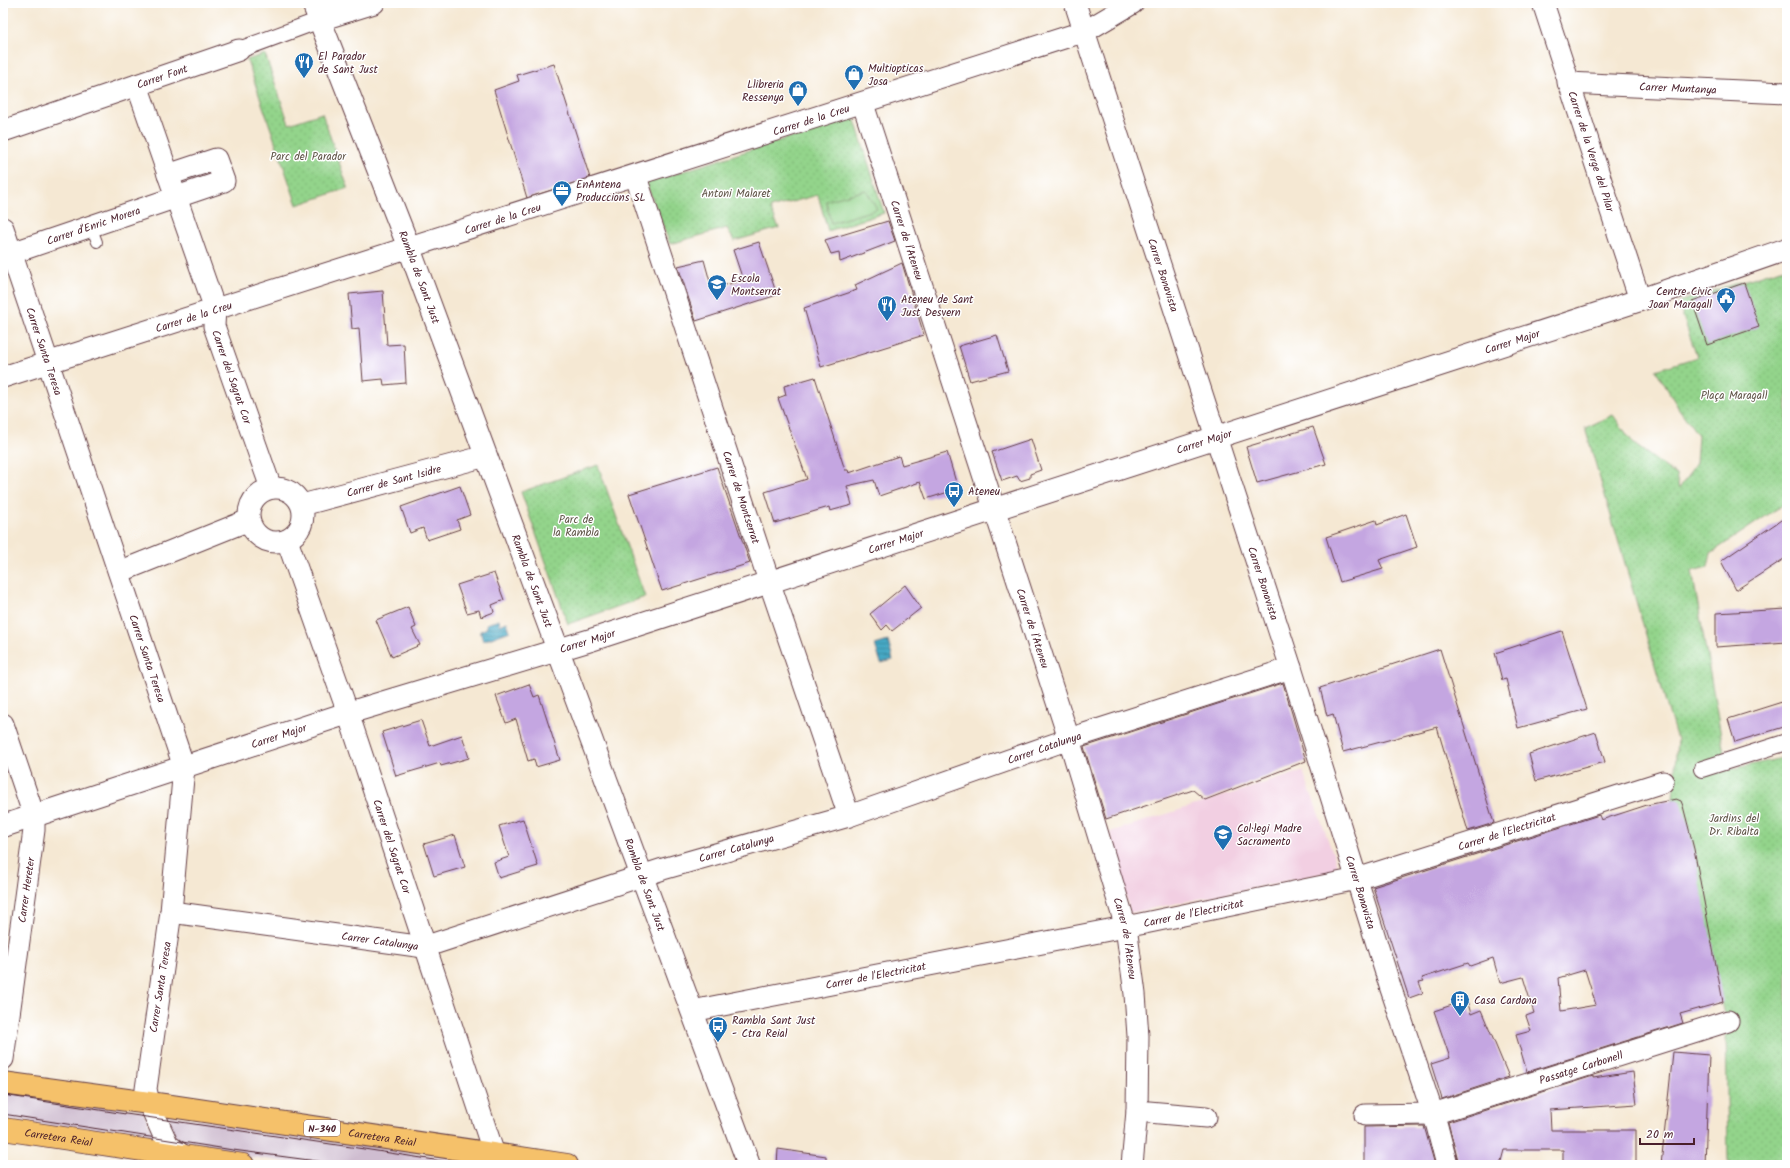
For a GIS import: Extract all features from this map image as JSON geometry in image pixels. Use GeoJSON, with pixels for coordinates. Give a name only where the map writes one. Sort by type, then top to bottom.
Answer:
{"type":"FeatureCollection","features":[{"type":"Feature","properties":{"kind":"main road","name":"Carretera Reial"},"geometry":{"type":"LineString","coordinates":[[3,1083],[150,1103],[567,1165]]}},
{"type":"Feature","properties":{"kind":"main road","name":"Carretera Reial"},"geometry":{"type":"LineString","coordinates":[[3,1129],[185,1161],[243,1165]]}},
{"type":"Feature","properties":{"kind":"street"},"geometry":{"type":"LineString","coordinates":[[319,9],[374,3]]}},
{"type":"Feature","properties":{"kind":"street","name":"Carrer Bonavista"},"geometry":{"type":"LineString","coordinates":[[1075,3],[1291,668],[1390,986],[1433,1114],[1447,1165]]}},
{"type":"Feature","properties":{"kind":"street","name":"Carrer de la Creu"},"geometry":{"type":"LineString","coordinates":[[3,377],[636,177],[1084,32],[1133,3]]}},
{"type":"Feature","properties":{"kind":"street","name":"Carrer de la Verge del Pilar"},"geometry":{"type":"LineString","coordinates":[[1543,3],[1640,300]]}},
{"type":"Feature","properties":{"kind":"street","name":"Carrer Font"},"geometry":{"type":"LineString","coordinates":[[3,131],[239,50],[319,9]]}},
{"type":"Feature","properties":{"kind":"street","name":"Rambla de Sant Just"},"geometry":{"type":"LineString","coordinates":[[319,9],[749,1165]]}},
{"type":"Feature","properties":{"kind":"street","name":"Carrer Muntanya"},"geometry":{"type":"LineString","coordinates":[[1568,82],[1787,93]]}},
{"type":"Feature","properties":{"kind":"street","name":"Carrer del Sagrat Cor"},"geometry":{"type":"LineString","coordinates":[[136,85],[215,309],[214,326],[271,488]]}},
{"type":"Feature","properties":{"kind":"street","name":"Carrer de l'Ateneu"},"geometry":{"type":"LineString","coordinates":[[863,104],[1069,739],[1126,926],[1135,994],[1138,1036],[1137,1110],[1132,1165]]}},
{"type":"Feature","properties":{"kind":"street"},"geometry":{"type":"LineString","coordinates":[[168,175],[216,159],[224,181],[175,196]]}},
{"type":"Feature","properties":{"kind":"street","name":"Carrer de Montserrat"},"geometry":{"type":"LineString","coordinates":[[636,177],[769,581],[849,816]]}},
{"type":"Feature","properties":{"kind":"street","name":"Carrer d'Enric Morera"},"geometry":{"type":"LineString","coordinates":[[12,253],[94,234],[175,196]]}},
{"type":"Feature","properties":{"kind":"street","name":"Carrer Santa Teresa"},"geometry":{"type":"LineString","coordinates":[[3,228],[184,768],[171,912],[146,1076],[146,1089],[150,1103]]}},
{"type":"Feature","properties":{"kind":"street","name":"Carrer Major"},"geometry":{"type":"LineString","coordinates":[[3,826],[184,768],[348,713],[557,648],[591,640],[994,508],[1640,300],[1787,249]]}},
{"type":"Feature","properties":{"kind":"street","name":"Carrer de Sant Isidre"},"geometry":{"type":"LineString","coordinates":[[302,505],[486,456]]}},
{"type":"Feature","properties":{"kind":"street"},"geometry":{"type":"LineString","coordinates":[[271,488],[281,488],[289,491],[297,497],[302,505],[304,515],[302,526],[296,534],[287,540],[275,542],[263,540],[254,532],[249,520],[249,510],[253,499],[261,492],[271,488]]}},
{"type":"Feature","properties":{"kind":"street"},"geometry":{"type":"LineString","coordinates":[[119,572],[249,520]]}},
{"type":"Feature","properties":{"kind":"street","name":"Carrer del Sagrat Cor"},"geometry":{"type":"LineString","coordinates":[[287,540],[348,713],[424,947],[494,1154]]}},
{"type":"Feature","properties":{"kind":"street","name":"Carrer Catalunya"},"geometry":{"type":"LineString","coordinates":[[171,912],[424,947],[642,876],[849,816],[1069,739],[1291,668]]}},
{"type":"Feature","properties":{"kind":"street","name":"Carrer Hereter"},"geometry":{"type":"LineString","coordinates":[[3,724],[34,816],[34,830],[3,1059]]}},
{"type":"Feature","properties":{"kind":"street"},"geometry":{"type":"LineString","coordinates":[[1702,769],[1787,742]]}},
{"type":"Feature","properties":{"kind":"street","name":"Carrer de l'Electricitat"},"geometry":{"type":"LineString","coordinates":[[692,1011],[1357,879],[1663,782]]}},
{"type":"Feature","properties":{"kind":"street","name":"Passatge Carbonell"},"geometry":{"type":"LineString","coordinates":[[1365,1115],[1433,1114],[1728,1021]]}},
{"type":"Feature","properties":{"kind":"street","name":"Carretera Reial"},"geometry":{"type":"LineString","coordinates":[[150,1103],[168,1146],[185,1161]]}},
{"type":"Feature","properties":{"kind":"street"},"geometry":{"type":"LineString","coordinates":[[1137,1110],[1206,1117]]}},
{"type":"Feature","properties":{"kind":"shaded area","name":"Col·legi Madre Sacramento"},"geometry":{"type":"Polygon","coordinates":[[[1303,771],[1339,870],[1130,913],[1110,832],[1303,771]]]}},
{"type":"Feature","properties":{"kind":"shaded area"},"geometry":{"type":"Polygon","coordinates":[[[3,1090],[143,1111],[158,1143],[3,1120],[3,1090]]]}},
{"type":"Feature","properties":{"kind":"shaded area"},"geometry":{"type":"Polygon","coordinates":[[[164,1114],[450,1158],[449,1165],[306,1165],[179,1146],[164,1114]]]}},
{"type":"Feature","properties":{"kind":"green space","name":"Parc del Parador"},"geometry":{"type":"Polygon","coordinates":[[[265,54],[289,124],[322,113],[348,188],[297,205],[247,60],[265,54]]]}},
{"type":"Feature","properties":{"kind":"green space","name":"Antoni Malaret"},"geometry":{"type":"Polygon","coordinates":[[[854,117],[884,213],[828,231],[818,195],[770,208],[779,228],[734,241],[727,228],[670,244],[646,183],[854,117]]]}},
{"type":"Feature","properties":{"kind":"green space"},"geometry":{"type":"Polygon","coordinates":[[[866,190],[877,209],[831,223],[826,201],[866,190]]]}},
{"type":"Feature","properties":{"kind":"green space","name":"Jardins del Dr. Ribalta"},"geometry":{"type":"Polygon","coordinates":[[[1787,267],[1787,502],[1711,553],[1708,567],[1692,571],[1727,770],[1787,757],[1787,1165],[1728,1165],[1726,1023],[1673,799],[1677,740],[1585,428],[1613,415],[1634,444],[1676,475],[1679,489],[1696,463],[1698,435],[1679,409],[1656,370],[1697,357],[1678,302],[1787,267]]]}},
{"type":"Feature","properties":{"kind":"green space","name":"Parc de la Rambla"},"geometry":{"type":"Polygon","coordinates":[[[598,465],[645,597],[568,624],[521,492],[598,465]]]}},
{"type":"Feature","properties":{"kind":"water"},"geometry":{"type":"Polygon","coordinates":[[[499,620],[500,625],[507,622],[510,631],[483,641],[480,631],[487,628],[486,624],[499,620]]]}},
{"type":"Feature","properties":{"kind":"water"},"geometry":{"type":"Polygon","coordinates":[[[888,641],[893,660],[881,663],[875,645],[888,641]]]}},
{"type":"Feature","properties":{"kind":"building"},"geometry":{"type":"Polygon","coordinates":[[[554,64],[590,178],[527,198],[494,90],[519,81],[517,75],[554,64]]]}},
{"type":"Feature","properties":{"kind":"building"},"geometry":{"type":"Polygon","coordinates":[[[888,221],[895,241],[840,262],[839,252],[831,254],[825,240],[888,221]]]}},
{"type":"Feature","properties":{"kind":"building"},"geometry":{"type":"Polygon","coordinates":[[[759,242],[777,295],[696,321],[678,266],[704,260],[712,289],[743,280],[733,250],[759,242]]]}},
{"type":"Feature","properties":{"kind":"building"},"geometry":{"type":"Polygon","coordinates":[[[902,263],[924,335],[821,367],[804,308],[857,290],[855,285],[902,263]]]}},
{"type":"Feature","properties":{"kind":"building","name":"Centre Civic Joan Maragall"},"geometry":{"type":"Polygon","coordinates":[[[1744,283],[1759,327],[1707,345],[1692,301],[1744,283]]]}},
{"type":"Feature","properties":{"kind":"building"},"geometry":{"type":"Polygon","coordinates":[[[383,291],[387,345],[404,344],[406,383],[384,385],[383,379],[363,381],[359,328],[352,329],[349,294],[383,291]]]}},
{"type":"Feature","properties":{"kind":"building"},"geometry":{"type":"Polygon","coordinates":[[[997,335],[1008,371],[970,381],[959,346],[997,335]]]}},
{"type":"Feature","properties":{"kind":"building"},"geometry":{"type":"Polygon","coordinates":[[[815,377],[845,470],[848,470],[849,473],[899,456],[902,465],[947,452],[958,489],[926,499],[920,482],[879,496],[874,480],[847,486],[852,505],[830,511],[829,507],[775,523],[765,492],[807,479],[778,398],[786,395],[784,386],[815,377]]]}},
{"type":"Feature","properties":{"kind":"building"},"geometry":{"type":"Polygon","coordinates":[[[1313,427],[1326,464],[1257,483],[1246,447],[1313,427]]]}},
{"type":"Feature","properties":{"kind":"building"},"geometry":{"type":"Polygon","coordinates":[[[1031,439],[1041,470],[1030,474],[1030,478],[1020,481],[1017,476],[1002,481],[992,452],[1031,439]]]}},
{"type":"Feature","properties":{"kind":"building"},"geometry":{"type":"Polygon","coordinates":[[[717,467],[750,563],[662,591],[629,494],[717,467]]]}},
{"type":"Feature","properties":{"kind":"building"},"geometry":{"type":"Polygon","coordinates":[[[460,486],[470,515],[457,520],[460,529],[427,540],[423,528],[410,533],[401,507],[460,486]]]}},
{"type":"Feature","properties":{"kind":"building"},"geometry":{"type":"Polygon","coordinates":[[[1406,514],[1417,547],[1379,560],[1383,569],[1340,582],[1326,537],[1376,520],[1377,525],[1406,514]]]}},
{"type":"Feature","properties":{"kind":"building"},"geometry":{"type":"Polygon","coordinates":[[[1787,516],[1787,557],[1736,590],[1721,561],[1787,516]]]}},
{"type":"Feature","properties":{"kind":"building"},"geometry":{"type":"Polygon","coordinates":[[[494,573],[504,600],[492,605],[494,612],[481,617],[479,610],[467,613],[457,585],[494,573]]]}},
{"type":"Feature","properties":{"kind":"building"},"geometry":{"type":"Polygon","coordinates":[[[905,585],[921,608],[892,631],[887,625],[882,630],[870,614],[905,585]]]}},
{"type":"Feature","properties":{"kind":"building"},"geometry":{"type":"Polygon","coordinates":[[[408,607],[416,627],[412,629],[420,645],[392,657],[376,620],[408,607]]]}},
{"type":"Feature","properties":{"kind":"building"},"geometry":{"type":"Polygon","coordinates":[[[1787,609],[1787,642],[1716,647],[1716,613],[1787,609]]]}},
{"type":"Feature","properties":{"kind":"building"},"geometry":{"type":"Polygon","coordinates":[[[1562,631],[1587,709],[1518,728],[1506,679],[1502,680],[1495,653],[1562,631]]]}},
{"type":"Feature","properties":{"kind":"building"},"geometry":{"type":"Polygon","coordinates":[[[1440,649],[1494,823],[1468,831],[1437,727],[1343,752],[1333,714],[1327,716],[1320,688],[1440,649]]]}},
{"type":"Feature","properties":{"kind":"building"},"geometry":{"type":"Polygon","coordinates":[[[1283,683],[1306,761],[1205,800],[1193,790],[1106,819],[1084,747],[1283,683]]]}},
{"type":"Feature","properties":{"kind":"building"},"geometry":{"type":"Polygon","coordinates":[[[529,684],[534,697],[539,695],[560,760],[536,767],[534,759],[528,761],[516,719],[506,723],[496,696],[529,684]]]}},
{"type":"Feature","properties":{"kind":"building"},"geometry":{"type":"Polygon","coordinates":[[[1782,702],[1787,717],[1787,726],[1735,742],[1728,719],[1782,702]]]}},
{"type":"Feature","properties":{"kind":"building"},"geometry":{"type":"Polygon","coordinates":[[[421,720],[430,746],[462,735],[469,758],[441,766],[440,763],[396,776],[382,732],[421,720]]]}},
{"type":"Feature","properties":{"kind":"building"},"geometry":{"type":"Polygon","coordinates":[[[1596,732],[1605,762],[1536,781],[1529,754],[1596,732]]]}},
{"type":"Feature","properties":{"kind":"building"},"geometry":{"type":"Polygon","coordinates":[[[1676,799],[1681,801],[1683,806],[1694,849],[1723,1002],[1680,1014],[1683,1023],[1527,1072],[1516,1035],[1531,1031],[1526,1016],[1534,1013],[1523,977],[1500,983],[1493,958],[1470,966],[1468,963],[1422,978],[1424,981],[1419,982],[1423,993],[1409,998],[1373,887],[1599,815],[1601,820],[1647,805],[1676,799]],[[1585,970],[1558,978],[1561,1011],[1596,1005],[1585,970]]]}},
{"type":"Feature","properties":{"kind":"building"},"geometry":{"type":"Polygon","coordinates":[[[523,819],[538,866],[499,878],[494,862],[509,857],[499,826],[523,819]]]}},
{"type":"Feature","properties":{"kind":"building"},"geometry":{"type":"Polygon","coordinates":[[[455,835],[465,867],[434,876],[424,844],[455,835]]]}},
{"type":"Feature","properties":{"kind":"building"},"geometry":{"type":"Polygon","coordinates":[[[1467,1000],[1471,1014],[1481,1010],[1509,1077],[1442,1099],[1431,1064],[1450,1058],[1434,1011],[1467,1000]]]}},
{"type":"Feature","properties":{"kind":"building"},"geometry":{"type":"Polygon","coordinates":[[[1673,1052],[1709,1055],[1705,1165],[1661,1165],[1673,1052]]]}},
{"type":"Feature","properties":{"kind":"building"},"geometry":{"type":"Polygon","coordinates":[[[1633,1072],[1637,1104],[1550,1110],[1551,1130],[1636,1130],[1636,1165],[1563,1165],[1563,1150],[1504,1150],[1500,1165],[1459,1165],[1448,1122],[1593,1076],[1593,1078],[1633,1072]]]}},
{"type":"Feature","properties":{"kind":"building"},"geometry":{"type":"Polygon","coordinates":[[[1424,1126],[1435,1165],[1364,1165],[1364,1127],[1424,1126]]]}},
{"type":"Feature","properties":{"kind":"building"},"geometry":{"type":"Polygon","coordinates":[[[778,1149],[826,1156],[826,1165],[777,1165],[778,1149]]]}},
{"type":"Feature","properties":{"kind":"tram line"},"geometry":{"type":"LineString","coordinates":[[3,1095],[467,1165]]}},
{"type":"Feature","properties":{"kind":"tram line"},"geometry":{"type":"LineString","coordinates":[[3,1114],[233,1150],[347,1165]]}},
{"type":"Feature","properties":{"kind":"place","name":"El Parador de Sant Just"},"geometry":{"type":"Point","coordinates":[304,79]}},
{"type":"Feature","properties":{"kind":"place","name":"Multiopticas Josa"},"geometry":{"type":"Point","coordinates":[854,91]}},
{"type":"Feature","properties":{"kind":"place","name":"Llibreria Ressenya"},"geometry":{"type":"Point","coordinates":[798,107]}},
{"type":"Feature","properties":{"kind":"place","name":"EnAntena Produccions SL"},"geometry":{"type":"Point","coordinates":[562,207]}},
{"type":"Feature","properties":{"kind":"place","name":"Escola Montserrat"},"geometry":{"type":"Point","coordinates":[717,301]}},
{"type":"Feature","properties":{"kind":"place","name":"Centre Civic Joan Maragall"},"geometry":{"type":"Point","coordinates":[1726,314]}},
{"type":"Feature","properties":{"kind":"place","name":"Ateneu de Sant Just Desvern"},"geometry":{"type":"Point","coordinates":[887,322]}},
{"type":"Feature","properties":{"kind":"place","name":"Ateneu"},"geometry":{"type":"Point","coordinates":[954,508]}},
{"type":"Feature","properties":{"kind":"place","name":"Col·legi Madre Sacramento"},"geometry":{"type":"Point","coordinates":[1223,851]}},
{"type":"Feature","properties":{"kind":"place","name":"Casa Cardona"},"geometry":{"type":"Point","coordinates":[1460,1017]}},
{"type":"Feature","properties":{"kind":"place","name":"Rambla Sant Just - Ctra Reial"},"geometry":{"type":"Point","coordinates":[718,1043]}},
{"type":"Feature","properties":{"kind":"park label","name":"Plaça Maragall"},"geometry":{"type":"Point","coordinates":[1734,395]}}]}
